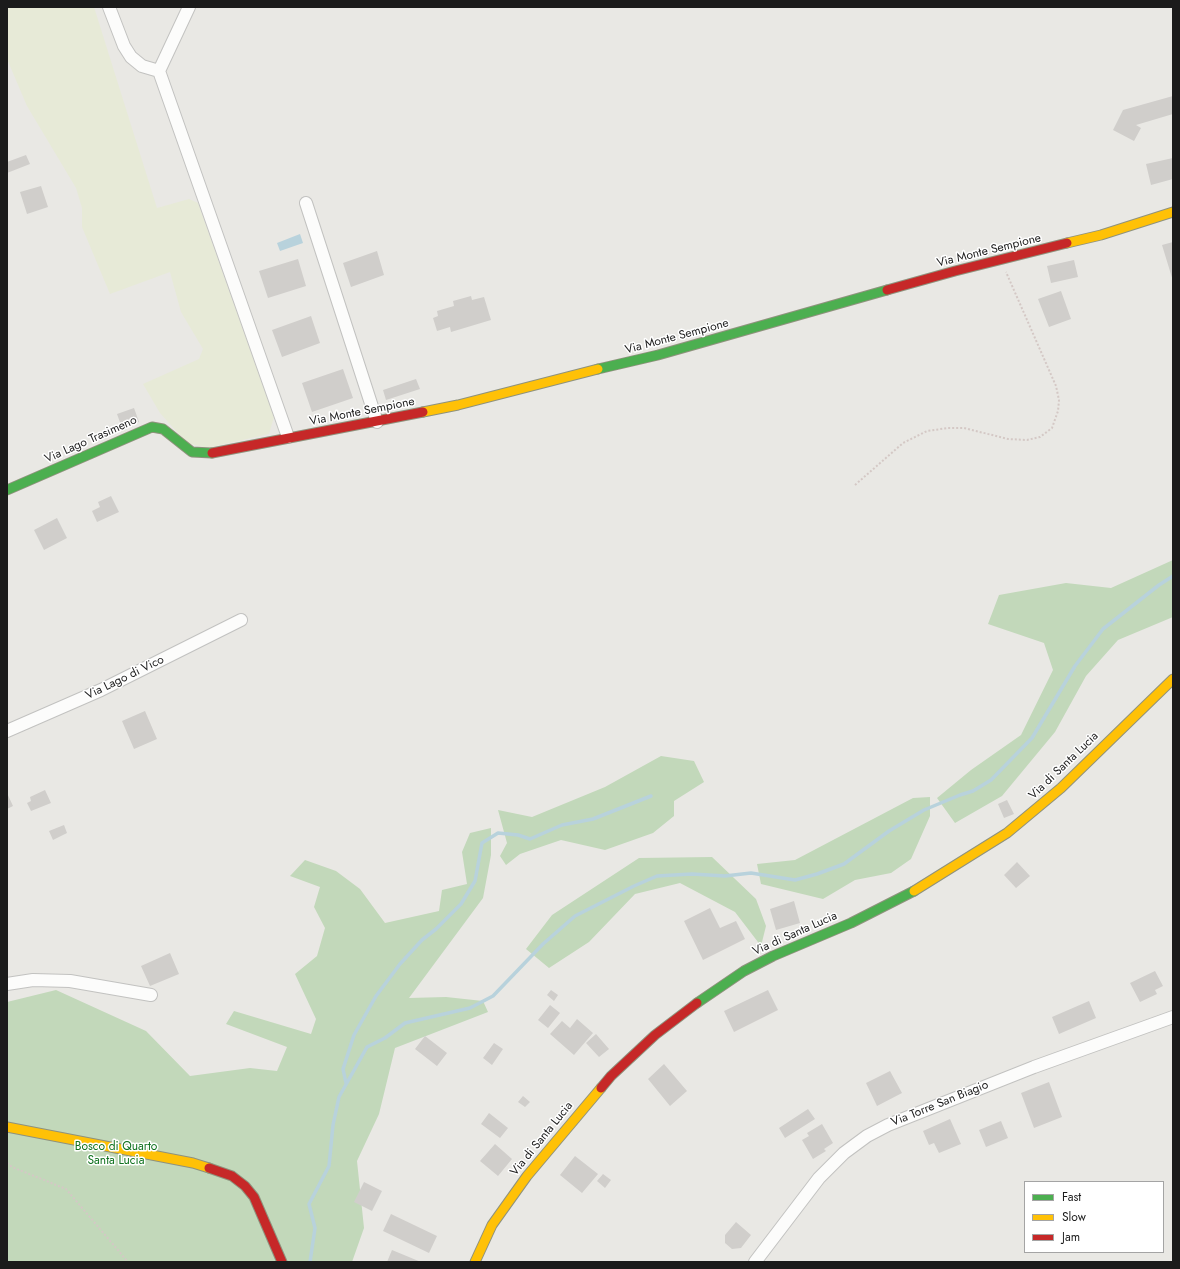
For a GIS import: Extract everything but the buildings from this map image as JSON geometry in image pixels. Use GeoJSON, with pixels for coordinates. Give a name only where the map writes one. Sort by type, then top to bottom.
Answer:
{"type":"FeatureCollection","features":[{"type":"Feature","properties":{"kind":"street"},"geometry":{"type":"LineString","coordinates":[[109,7],[124,46],[131,57],[142,66],[159,71]]}},
{"type":"Feature","properties":{"kind":"street"},"geometry":{"type":"LineString","coordinates":[[189,7],[159,71],[288,437]]}},
{"type":"Feature","properties":{"kind":"street"},"geometry":{"type":"LineString","coordinates":[[306,203],[377,422]]}},
{"type":"Feature","properties":{"kind":"street","name":"Via Monte Sempione"},"geometry":{"type":"LineString","coordinates":[[182,445],[192,452],[208,454],[288,437],[377,422],[458,405],[572,374],[658,355],[851,300],[1100,235],[1173,212]]}},
{"type":"Feature","properties":{"kind":"street","name":"Via Lago Trasimeno"},"geometry":{"type":"LineString","coordinates":[[7,490],[146,429],[163,429],[182,445]]}},
{"type":"Feature","properties":{"kind":"street","name":"Via Lago di Vico"},"geometry":{"type":"LineString","coordinates":[[7,731],[102,690],[241,620]]}},
{"type":"Feature","properties":{"kind":"street","name":"Via di Santa Lucia"},"geometry":{"type":"LineString","coordinates":[[475,1262],[492,1225],[527,1176],[611,1076],[655,1035],[710,993],[744,971],[773,956],[851,923],[913,892],[937,879],[1007,833],[1061,788],[1173,679]]}},
{"type":"Feature","properties":{"kind":"street"},"geometry":{"type":"LineString","coordinates":[[7,984],[34,980],[70,980],[151,995]]}},
{"type":"Feature","properties":{"kind":"street","name":"Via Torre San Biagio"},"geometry":{"type":"LineString","coordinates":[[755,1262],[819,1178],[844,1153],[867,1136],[888,1125],[936,1105],[1034,1067],[1173,1017]]}},
{"type":"Feature","properties":{"kind":"street"},"geometry":{"type":"LineString","coordinates":[[7,1127],[193,1163],[232,1176],[245,1186],[254,1197],[282,1262]]}},
{"type":"Feature","properties":{"kind":"path"},"geometry":{"type":"LineString","coordinates":[[855,484],[895,449],[921,433],[948,428],[964,428],[1016,440],[1027,440],[1040,437],[1048,432],[1054,425],[1058,405],[1056,386],[1001,260]]}},
{"type":"Feature","properties":{"kind":"path"},"geometry":{"type":"LineString","coordinates":[[7,1163],[12,1167],[66,1189],[128,1262]]}},
{"type":"Feature","properties":{"kind":"green space"},"geometry":{"type":"Polygon","coordinates":[[[7,7],[94,7],[157,208],[189,199],[198,203],[274,417],[269,434],[207,448],[187,443],[160,413],[143,384],[199,359],[203,349],[181,312],[170,272],[110,294],[82,227],[82,208],[76,188],[27,106],[7,59],[7,7]]]}},
{"type":"Feature","properties":{"kind":"green space"},"geometry":{"type":"Polygon","coordinates":[[[1173,560],[1173,617],[1118,640],[1086,676],[1055,732],[1002,796],[955,823],[937,798],[971,770],[1021,735],[1053,670],[1044,643],[988,624],[999,595],[1066,583],[1111,588],[1173,560]]]}},
{"type":"Feature","properties":{"kind":"green space"},"geometry":{"type":"Polygon","coordinates":[[[661,756],[694,761],[704,782],[674,801],[674,816],[653,833],[605,850],[561,840],[520,854],[506,865],[500,856],[507,843],[498,810],[532,817],[605,787],[661,756]]]}},
{"type":"Feature","properties":{"kind":"green space"},"geometry":{"type":"Polygon","coordinates":[[[930,797],[930,816],[911,859],[891,873],[855,880],[823,899],[761,884],[757,864],[795,860],[913,798],[930,797]]]}},
{"type":"Feature","properties":{"kind":"green space","name":"Bosco di Quarto Santa Lucia"},"geometry":{"type":"Polygon","coordinates":[[[491,828],[491,855],[483,898],[409,998],[446,997],[483,1001],[488,1012],[395,1048],[379,1114],[357,1161],[364,1228],[352,1262],[7,1262],[7,1002],[56,990],[146,1031],[190,1076],[250,1068],[277,1071],[287,1047],[226,1024],[234,1011],[311,1034],[316,1019],[295,974],[317,956],[325,928],[314,907],[320,887],[290,876],[305,860],[336,871],[360,889],[385,923],[439,911],[442,890],[467,884],[462,852],[470,833],[491,828]]]}},
{"type":"Feature","properties":{"kind":"green space"},"geometry":{"type":"Polygon","coordinates":[[[712,857],[756,899],[766,926],[761,946],[735,912],[680,883],[635,894],[589,942],[549,968],[526,949],[552,915],[639,858],[712,857]]]}},
{"type":"Feature","properties":{"kind":"water"},"geometry":{"type":"Polygon","coordinates":[[[300,234],[303,243],[280,251],[277,243],[300,234]]]}},
{"type":"Feature","properties":{"kind":"waterway"},"geometry":{"type":"LineString","coordinates":[[310,1262],[315,1228],[309,1204],[329,1166],[333,1125],[339,1097],[367,1047],[385,1038],[405,1023],[470,1008],[493,996],[543,944],[575,916],[657,876],[692,874],[725,876],[751,873],[795,880],[844,864],[889,831],[924,810],[973,791],[991,780],[1032,738],[1075,666],[1103,629],[1159,585],[1173,576]]}},
{"type":"Feature","properties":{"kind":"waterway"},"geometry":{"type":"LineString","coordinates":[[346,1083],[343,1069],[354,1035],[376,996],[400,964],[422,940],[436,929],[461,904],[475,881],[482,843],[498,833],[518,835],[530,839],[562,825],[593,819],[651,796]]}},
{"type":"Feature","properties":{"kind":"traffic: fast"},"geometry":{"type":"LineString","coordinates":[[598,369],[658,355],[887,290]]}},
{"type":"Feature","properties":{"kind":"traffic: fast"},"geometry":{"type":"LineString","coordinates":[[7,490],[152,427],[163,429],[192,452],[212,453]]}},
{"type":"Feature","properties":{"kind":"traffic: fast"},"geometry":{"type":"LineString","coordinates":[[697,1003],[744,971],[773,956],[851,923],[914,891]]}},
{"type":"Feature","properties":{"kind":"traffic: slow"},"geometry":{"type":"LineString","coordinates":[[1067,243],[1101,235],[1173,212]]}},
{"type":"Feature","properties":{"kind":"traffic: slow"},"geometry":{"type":"LineString","coordinates":[[423,412],[458,405],[598,369]]}},
{"type":"Feature","properties":{"kind":"traffic: slow"},"geometry":{"type":"LineString","coordinates":[[914,891],[1007,833],[1061,788],[1173,679]]}},
{"type":"Feature","properties":{"kind":"traffic: slow"},"geometry":{"type":"LineString","coordinates":[[475,1262],[492,1225],[527,1176],[601,1088]]}},
{"type":"Feature","properties":{"kind":"traffic: slow"},"geometry":{"type":"LineString","coordinates":[[7,1127],[193,1163],[209,1168]]}},
{"type":"Feature","properties":{"kind":"traffic: jam"},"geometry":{"type":"LineString","coordinates":[[887,290],[955,271],[1067,243]]}},
{"type":"Feature","properties":{"kind":"traffic: jam"},"geometry":{"type":"LineString","coordinates":[[212,453],[423,412]]}},
{"type":"Feature","properties":{"kind":"traffic: jam"},"geometry":{"type":"LineString","coordinates":[[601,1088],[611,1076],[655,1035],[697,1003]]}},
{"type":"Feature","properties":{"kind":"traffic: jam"},"geometry":{"type":"LineString","coordinates":[[209,1168],[232,1176],[245,1186],[254,1197],[282,1262]]}}]}
